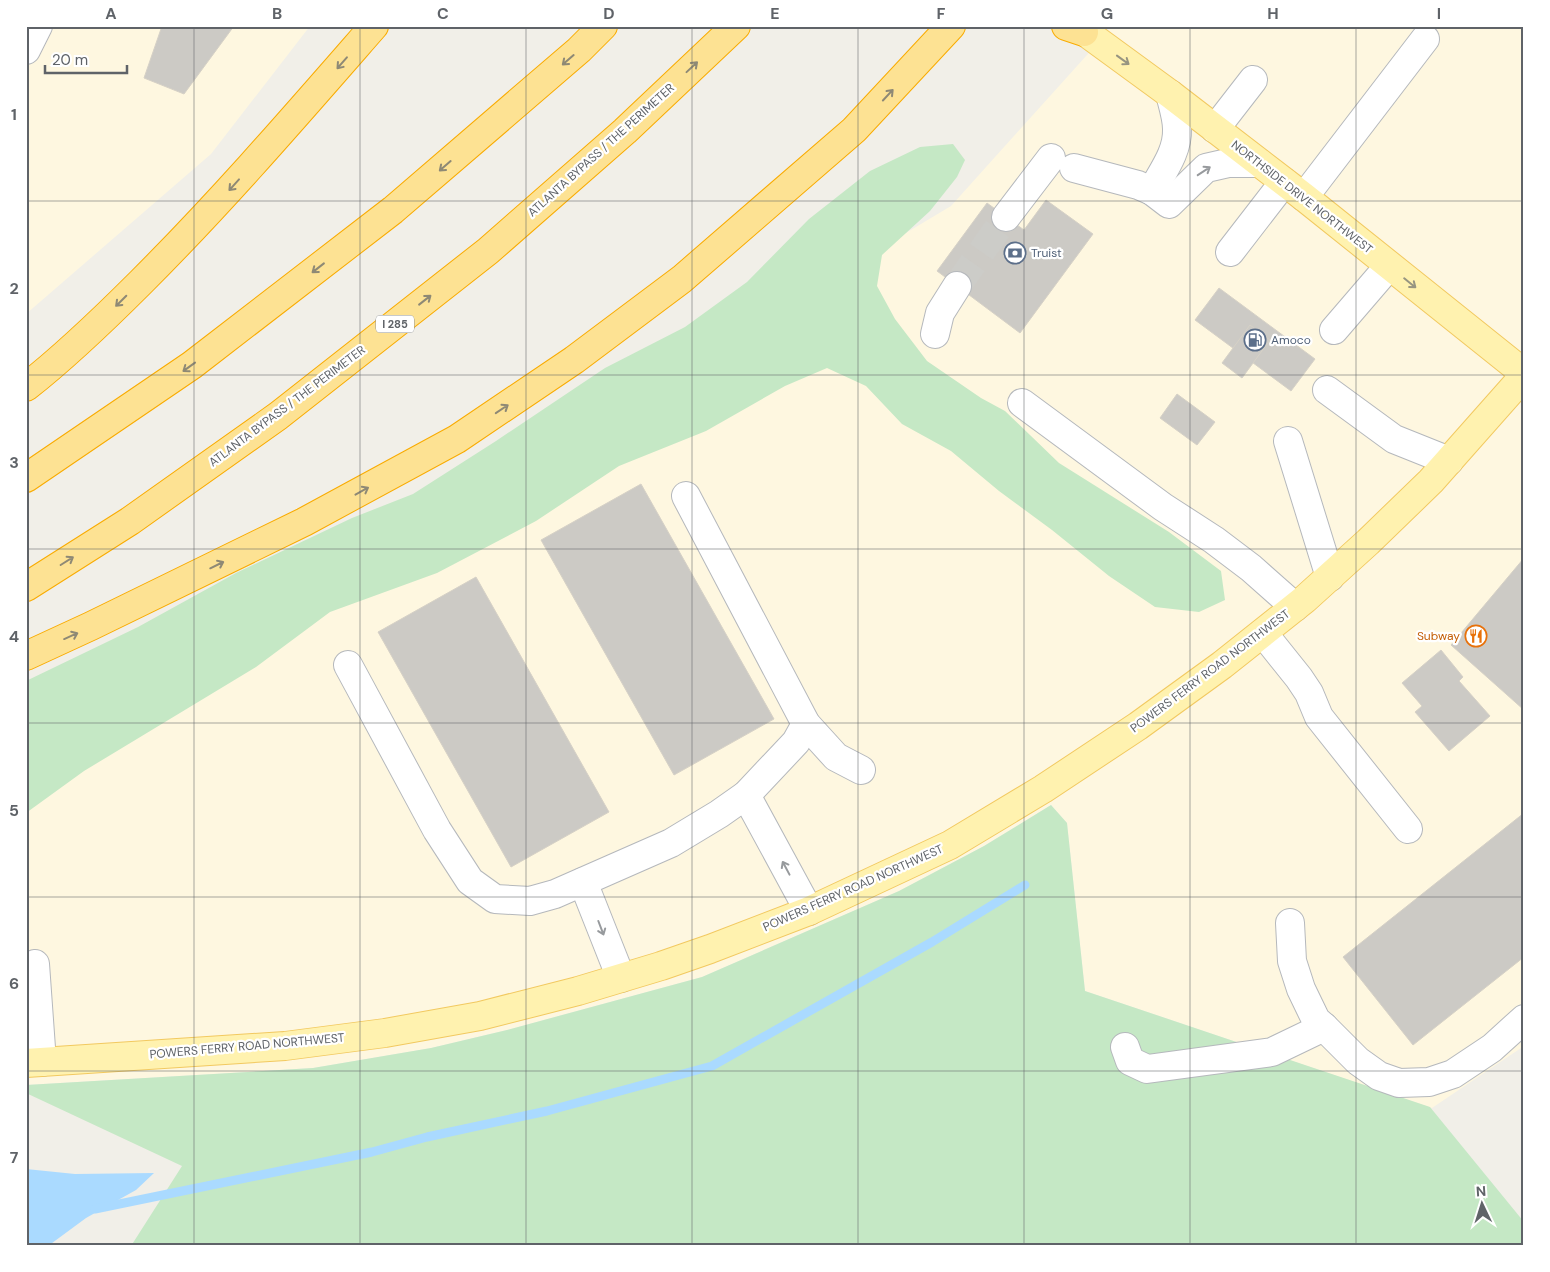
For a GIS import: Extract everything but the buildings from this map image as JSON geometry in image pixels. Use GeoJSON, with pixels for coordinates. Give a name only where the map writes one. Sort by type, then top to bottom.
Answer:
{"type":"FeatureCollection","features":[{"type":"Feature","properties":{"kind":"highway"},"geometry":{"type":"LineString","coordinates":[[26,387],[112,311],[190,233],[273,143],[374,26]]}},
{"type":"Feature","properties":{"kind":"highway"},"geometry":{"type":"LineString","coordinates":[[26,478],[192,365],[393,210],[579,50],[603,26]]}},
{"type":"Feature","properties":{"kind":"highway","name":"ATLANTA BYPASS / THE PERIMETER"},"geometry":{"type":"LineString","coordinates":[[26,587],[130,521],[278,416],[473,263],[625,131],[736,26]]}},
{"type":"Feature","properties":{"kind":"highway"},"geometry":{"type":"LineString","coordinates":[[26,656],[304,522],[457,439],[574,360],[682,279],[854,130],[952,26]]}},
{"type":"Feature","properties":{"kind":"main road","name":"NORTHSIDE DRIVE NORTHWEST"},"geometry":{"type":"LineString","coordinates":[[1076,28],[1170,94],[1260,163],[1524,375]]}},
{"type":"Feature","properties":{"kind":"main road","name":"POWERS FERRY ROAD NORTHWEST"},"geometry":{"type":"LineString","coordinates":[[34,1062],[285,1046],[386,1033],[480,1016],[578,991],[710,949],[809,910],[950,845],[1043,789],[1138,726],[1222,665],[1295,607],[1368,542],[1431,481],[1524,375]]}},
{"type":"Feature","properties":{"kind":"street"},"geometry":{"type":"LineString","coordinates":[[26,50],[38,26]]}},
{"type":"Feature","properties":{"kind":"street"},"geometry":{"type":"LineString","coordinates":[[1230,252],[1294,190],[1425,39]]}},
{"type":"Feature","properties":{"kind":"street"},"geometry":{"type":"LineString","coordinates":[[1215,129],[1253,80]]}},
{"type":"Feature","properties":{"kind":"street"},"geometry":{"type":"LineString","coordinates":[[1160,197],[1167,164],[1175,145],[1177,130],[1170,94]]}},
{"type":"Feature","properties":{"kind":"street"},"geometry":{"type":"LineString","coordinates":[[1006,217],[1062,163],[1138,185],[1160,197]]}},
{"type":"Feature","properties":{"kind":"street"},"geometry":{"type":"LineString","coordinates":[[1160,197],[1206,168],[1228,163],[1260,163]]}},
{"type":"Feature","properties":{"kind":"street"},"geometry":{"type":"LineString","coordinates":[[1334,330],[1389,266]]}},
{"type":"Feature","properties":{"kind":"street"},"geometry":{"type":"LineString","coordinates":[[935,334],[940,313],[957,286]]}},
{"type":"Feature","properties":{"kind":"street"},"geometry":{"type":"LineString","coordinates":[[1327,390],[1394,439],[1449,461]]}},
{"type":"Feature","properties":{"kind":"street"},"geometry":{"type":"LineString","coordinates":[[1022,403],[1163,507],[1222,546],[1251,568],[1295,607]]}},
{"type":"Feature","properties":{"kind":"street"},"geometry":{"type":"LineString","coordinates":[[1288,441],[1330,577]]}},
{"type":"Feature","properties":{"kind":"street"},"geometry":{"type":"LineString","coordinates":[[686,496],[806,724],[836,757],[860,770]]}},
{"type":"Feature","properties":{"kind":"street"},"geometry":{"type":"LineString","coordinates":[[1263,633],[1309,693],[1319,717],[1408,828]]}},
{"type":"Feature","properties":{"kind":"street"},"geometry":{"type":"LineString","coordinates":[[348,665],[437,830],[470,881],[495,899],[530,901],[556,894],[671,843],[746,795],[796,742],[806,724]]}},
{"type":"Feature","properties":{"kind":"street"},"geometry":{"type":"LineString","coordinates":[[746,795],[809,910]]}},
{"type":"Feature","properties":{"kind":"street"},"geometry":{"type":"LineString","coordinates":[[584,882],[621,978]]}},
{"type":"Feature","properties":{"kind":"street"},"geometry":{"type":"LineString","coordinates":[[1290,923],[1292,960],[1300,989],[1316,1020],[1358,1061],[1379,1076],[1399,1083],[1414,1083],[1429,1082],[1453,1074],[1492,1048],[1524,1019]]}},
{"type":"Feature","properties":{"kind":"street"},"geometry":{"type":"LineString","coordinates":[[34,1062],[35,964]]}},
{"type":"Feature","properties":{"kind":"street"},"geometry":{"type":"LineString","coordinates":[[1125,1047],[1130,1061],[1147,1069],[1272,1052],[1324,1027]]}},
{"type":"Feature","properties":{"kind":"shaded area"},"geometry":{"type":"Polygon","coordinates":[[[26,26],[310,26],[211,154],[26,314],[26,26]]]}},
{"type":"Feature","properties":{"kind":"shaded area"},"geometry":{"type":"Polygon","coordinates":[[[1111,26],[1524,26],[1524,1046],[1432,1108],[1085,991],[1067,823],[1051,805],[984,846],[899,891],[702,977],[507,1030],[431,1048],[313,1068],[26,1085],[26,741],[779,309],[951,206],[1111,26]]]}},
{"type":"Feature","properties":{"kind":"green space"},"geometry":{"type":"Polygon","coordinates":[[[953,144],[965,160],[957,177],[930,211],[882,255],[877,286],[895,319],[927,361],[981,398],[1005,411],[1059,463],[1169,532],[1221,571],[1225,600],[1199,612],[1155,607],[1109,576],[1052,530],[999,491],[951,451],[902,424],[866,386],[827,368],[785,386],[706,431],[619,466],[536,521],[437,573],[330,612],[256,667],[84,771],[26,813],[26,681],[138,627],[236,573],[352,518],[413,494],[605,368],[685,327],[747,282],[809,219],[870,171],[920,147],[953,144]]]}},
{"type":"Feature","properties":{"kind":"green space"},"geometry":{"type":"Polygon","coordinates":[[[1051,805],[1067,823],[1085,991],[1430,1107],[1524,1222],[1524,1246],[131,1246],[182,1166],[26,1093],[26,1085],[313,1068],[431,1048],[507,1030],[702,977],[899,891],[984,846],[1051,805]]]}},
{"type":"Feature","properties":{"kind":"water"},"geometry":{"type":"Polygon","coordinates":[[[26,1169],[75,1174],[154,1173],[136,1190],[86,1218],[48,1246],[26,1246],[26,1169]]]}},
{"type":"Feature","properties":{"kind":"waterway"},"geometry":{"type":"LineString","coordinates":[[95,1209],[372,1152],[427,1137],[547,1111],[712,1066],[932,942],[1025,885]]}},
{"type":"Feature","properties":{"kind":"tunnel"},"geometry":{"type":"LineString","coordinates":[[957,286],[1006,217]]}},
{"type":"Feature","properties":{"kind":"place","name":"Truist"},"geometry":{"type":"Point","coordinates":[1015,253]}},
{"type":"Feature","properties":{"kind":"place","name":"Amoco"},"geometry":{"type":"Point","coordinates":[1255,340]}},
{"type":"Feature","properties":{"kind":"place","name":"Subway"},"geometry":{"type":"Point","coordinates":[1476,636]}}]}
